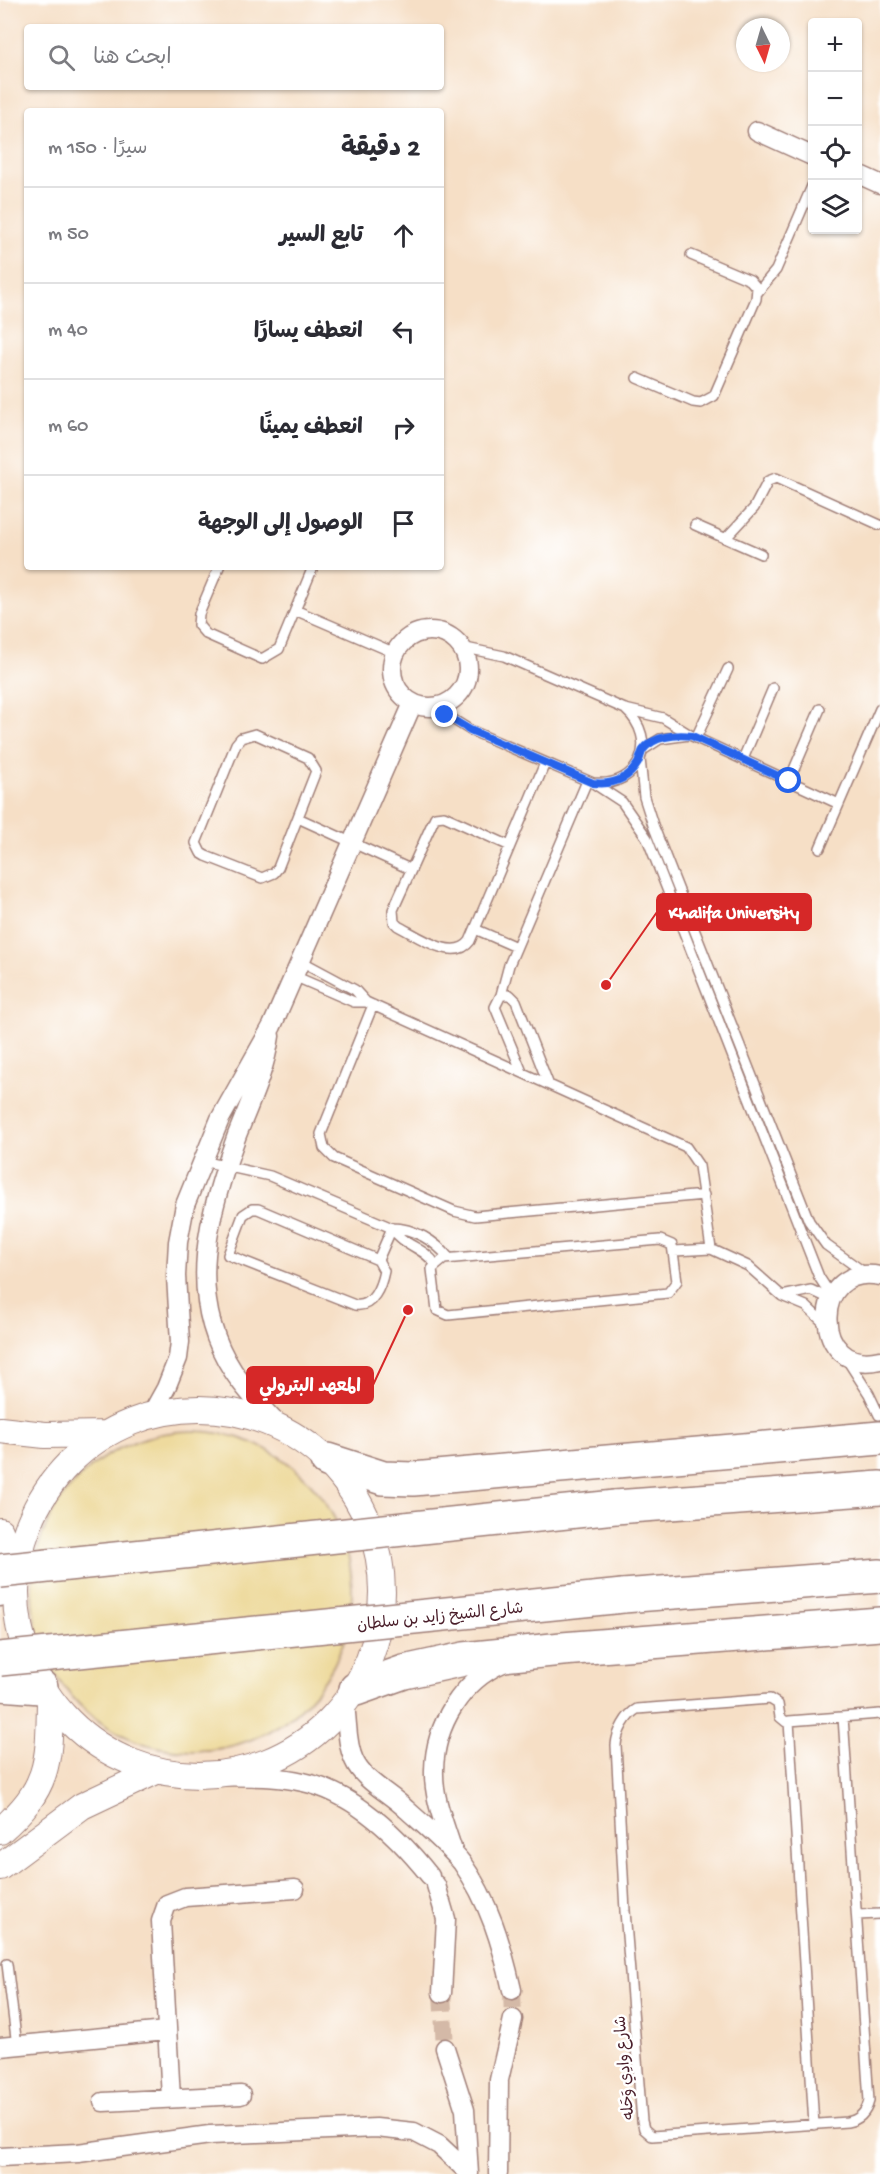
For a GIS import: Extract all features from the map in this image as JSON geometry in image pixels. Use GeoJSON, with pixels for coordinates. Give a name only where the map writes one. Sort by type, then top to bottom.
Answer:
{"type":"FeatureCollection","features":[{"type":"Feature","properties":{"kind":"highway"},"geometry":{"type":"LineString","coordinates":[[327,1460],[383,1478],[413,1479],[880,1438]]}},
{"type":"Feature","properties":{"kind":"highway"},"geometry":{"type":"LineString","coordinates":[[8,1584],[615,1508],[880,1488]]}},
{"type":"Feature","properties":{"kind":"highway","name":"شارع الشيخ زايد بن سلطان"},"geometry":{"type":"LineString","coordinates":[[0,1659],[623,1596],[880,1576]]}},
{"type":"Feature","properties":{"kind":"highway"},"geometry":{"type":"LineString","coordinates":[[350,1697],[441,1663],[562,1649],[880,1624]]}},
{"type":"Feature","properties":{"kind":"highway"},"geometry":{"type":"LineString","coordinates":[[0,1684],[45,1694]]}},
{"type":"Feature","properties":{"kind":"main road"},"geometry":{"type":"LineString","coordinates":[[0,1531],[8,1584],[21,1641],[45,1694],[79,1732],[115,1756],[156,1771],[212,1776],[262,1765],[308,1741],[350,1697],[374,1652],[381,1622],[382,1570],[373,1530],[354,1492],[327,1460],[279,1426],[235,1412],[195,1409],[151,1415],[106,1434],[71,1460],[44,1494],[25,1533],[8,1584]]}},
{"type":"Feature","properties":{"kind":"main road"},"geometry":{"type":"LineString","coordinates":[[0,1430],[45,1435],[106,1434]]}},
{"type":"Feature","properties":{"kind":"main road"},"geometry":{"type":"LineString","coordinates":[[0,1831],[21,1812],[40,1786],[47,1766],[45,1694]]}},
{"type":"Feature","properties":{"kind":"main road"},"geometry":{"type":"LineString","coordinates":[[0,1867],[82,1806],[156,1771]]}},
{"type":"Feature","properties":{"kind":"street"},"geometry":{"type":"LineString","coordinates":[[757,131],[808,154]]}},
{"type":"Feature","properties":{"kind":"street"},"geometry":{"type":"LineString","coordinates":[[862,176],[880,184]]}},
{"type":"Feature","properties":{"kind":"street"},"geometry":{"type":"LineString","coordinates":[[421,632],[443,634],[461,647],[468,672],[465,685],[457,696],[434,707],[413,703],[405,698],[394,682],[392,662],[396,653],[411,637],[421,632]]}},
{"type":"Feature","properties":{"kind":"street"},"geometry":{"type":"LineString","coordinates":[[151,1415],[170,1380],[178,1358],[180,1342],[176,1276],[178,1242],[185,1205],[235,1087],[272,1026],[413,703]]}},
{"type":"Feature","properties":{"kind":"street"},"geometry":{"type":"LineString","coordinates":[[272,1026],[261,1077],[226,1165],[204,1254],[205,1294],[218,1343],[232,1370],[279,1426]]}},
{"type":"Feature","properties":{"kind":"street"},"geometry":{"type":"LineString","coordinates":[[873,1275],[846,1281],[831,1298],[826,1325],[829,1336],[843,1353],[865,1362],[880,1360]]}},
{"type":"Feature","properties":{"kind":"street"},"geometry":{"type":"LineString","coordinates":[[454,1856],[437,1801],[434,1770],[438,1744],[449,1712],[469,1685],[486,1671],[515,1658],[562,1649]]}},
{"type":"Feature","properties":{"kind":"street"},"geometry":{"type":"LineString","coordinates":[[350,1697],[353,1759],[363,1775],[393,1797],[454,1856],[479,1892],[504,1953],[512,1990]]}},
{"type":"Feature","properties":{"kind":"street"},"geometry":{"type":"LineString","coordinates":[[212,1776],[278,1778],[304,1782],[327,1790],[349,1801],[407,1847],[433,1880],[446,1919],[442,1993]]}},
{"type":"Feature","properties":{"kind":"street"},"geometry":{"type":"LineString","coordinates":[[171,2098],[161,1921],[167,1905],[185,1897],[295,1889]]}},
{"type":"Feature","properties":{"kind":"street"},"geometry":{"type":"LineString","coordinates":[[498,2174],[499,2080],[513,2019]]}},
{"type":"Feature","properties":{"kind":"street"},"geometry":{"type":"LineString","coordinates":[[8,2047],[166,2031]]}},
{"type":"Feature","properties":{"kind":"street"},"geometry":{"type":"LineString","coordinates":[[445,2048],[465,2110],[469,2173]]}},
{"type":"Feature","properties":{"kind":"street"},"geometry":{"type":"LineString","coordinates":[[103,2102],[241,2095]]}},
{"type":"Feature","properties":{"kind":"street"},"geometry":{"type":"LineString","coordinates":[[0,2157],[78,2153],[210,2135],[376,2128],[414,2132],[439,2145],[469,2173]]}},
{"type":"Feature","properties":{"kind":"lane"},"geometry":{"type":"LineString","coordinates":[[637,378],[693,402],[708,401],[714,396],[757,293],[776,270],[808,197]]}},
{"type":"Feature","properties":{"kind":"lane"},"geometry":{"type":"LineString","coordinates":[[691,255],[750,280],[757,293]]}},
{"type":"Feature","properties":{"kind":"lane"},"geometry":{"type":"LineString","coordinates":[[726,538],[754,508],[771,478],[779,478],[880,525]]}},
{"type":"Feature","properties":{"kind":"lane"},"geometry":{"type":"LineString","coordinates":[[695,525],[762,554]]}},
{"type":"Feature","properties":{"kind":"lane"},"geometry":{"type":"LineString","coordinates":[[218,570],[197,620],[201,631],[256,658],[269,658],[279,649],[312,570]]}},
{"type":"Feature","properties":{"kind":"lane"},"geometry":{"type":"LineString","coordinates":[[295,610],[396,653]]}},
{"type":"Feature","properties":{"kind":"lane"},"geometry":{"type":"LineString","coordinates":[[461,647],[504,656],[625,709],[663,718],[694,737],[839,804]]}},
{"type":"Feature","properties":{"kind":"lane"},"geometry":{"type":"LineString","coordinates":[[694,737],[728,669]]}},
{"type":"Feature","properties":{"kind":"lane"},"geometry":{"type":"LineString","coordinates":[[742,759],[773,688]]}},
{"type":"Feature","properties":{"kind":"lane"},"geometry":{"type":"LineString","coordinates":[[434,707],[457,723],[590,782],[622,802],[647,838],[819,1277],[831,1298]]}},
{"type":"Feature","properties":{"kind":"lane"},"geometry":{"type":"LineString","coordinates":[[625,709],[638,723],[643,741],[641,785],[653,825],[809,1221],[826,1245],[873,1275]]}},
{"type":"Feature","properties":{"kind":"lane"},"geometry":{"type":"LineString","coordinates":[[789,781],[820,709]]}},
{"type":"Feature","properties":{"kind":"lane"},"geometry":{"type":"LineString","coordinates":[[820,848],[880,709]]}},
{"type":"Feature","properties":{"kind":"lane"},"geometry":{"type":"LineString","coordinates":[[248,735],[262,736],[308,758],[313,763],[314,778],[298,818],[278,868],[268,877],[256,877],[206,856],[198,849],[198,837],[236,744],[248,735]]}},
{"type":"Feature","properties":{"kind":"lane"},"geometry":{"type":"LineString","coordinates":[[590,782],[612,783],[621,780],[629,774],[641,755],[670,735],[694,737]]}},
{"type":"Feature","properties":{"kind":"lane"},"geometry":{"type":"LineString","coordinates":[[510,846],[439,816],[431,820],[393,910],[394,922],[398,926],[454,951],[466,946],[475,929],[510,846],[545,763]]}},
{"type":"Feature","properties":{"kind":"lane"},"geometry":{"type":"LineString","coordinates":[[522,1072],[495,1007],[516,947],[590,782]]}},
{"type":"Feature","properties":{"kind":"lane"},"geometry":{"type":"LineString","coordinates":[[298,818],[410,869]]}},
{"type":"Feature","properties":{"kind":"lane"},"geometry":{"type":"LineString","coordinates":[[475,929],[516,947]]}},
{"type":"Feature","properties":{"kind":"lane"},"geometry":{"type":"LineString","coordinates":[[297,969],[354,1002],[369,1003]]}},
{"type":"Feature","properties":{"kind":"lane"},"geometry":{"type":"LineString","coordinates":[[297,969],[355,990],[369,1003],[686,1147],[699,1166],[711,1249]]}},
{"type":"Feature","properties":{"kind":"lane"},"geometry":{"type":"LineString","coordinates":[[501,995],[510,995],[516,1001],[548,1083]]}},
{"type":"Feature","properties":{"kind":"lane"},"geometry":{"type":"LineString","coordinates":[[369,1003],[321,1134],[324,1148],[334,1158],[454,1211],[475,1216],[704,1195]]}},
{"type":"Feature","properties":{"kind":"lane"},"geometry":{"type":"LineString","coordinates":[[202,1161],[270,1176],[392,1228],[408,1230],[426,1238],[449,1258]]}},
{"type":"Feature","properties":{"kind":"lane"},"geometry":{"type":"LineString","coordinates":[[204,1254],[228,1255],[360,1306],[372,1301],[382,1277],[382,1265],[378,1260],[258,1209],[247,1211],[243,1215],[228,1255]]}},
{"type":"Feature","properties":{"kind":"lane"},"geometry":{"type":"LineString","coordinates":[[378,1260],[392,1228]]}},
{"type":"Feature","properties":{"kind":"lane"},"geometry":{"type":"LineString","coordinates":[[392,1228],[400,1239],[427,1254],[435,1264]]}},
{"type":"Feature","properties":{"kind":"lane"},"geometry":{"type":"LineString","coordinates":[[660,1240],[672,1245],[677,1281],[668,1293],[442,1314],[437,1310],[432,1274],[435,1264],[449,1258],[660,1240]]}},
{"type":"Feature","properties":{"kind":"lane"},"geometry":{"type":"LineString","coordinates":[[674,1251],[711,1249],[748,1266],[782,1296],[806,1305],[826,1325]]}},
{"type":"Feature","properties":{"kind":"lane"},"geometry":{"type":"LineString","coordinates":[[782,1296],[811,1290],[831,1298]]}},
{"type":"Feature","properties":{"kind":"lane"},"geometry":{"type":"LineString","coordinates":[[843,1353],[869,1394],[879,1415],[880,1407]]}},
{"type":"Feature","properties":{"kind":"lane","name":"شارع وادِي وَحَله"},"geometry":{"type":"LineString","coordinates":[[789,1721],[782,1720],[778,1704],[770,1699],[638,1709],[632,1712],[620,1731],[616,1745],[625,1911],[642,2121],[647,2133],[658,2137],[814,2125]]}},
{"type":"Feature","properties":{"kind":"lane"},"geometry":{"type":"LineString","coordinates":[[843,1717],[869,2101],[864,2114],[853,2121],[814,2125],[789,1721],[880,1714]]}},
{"type":"Feature","properties":{"kind":"lane"},"geometry":{"type":"LineString","coordinates":[[857,1915],[880,1914]]}},
{"type":"Feature","properties":{"kind":"lane"},"geometry":{"type":"LineString","coordinates":[[7,1964],[8,2047]]}},
{"type":"Feature","properties":{"kind":"sand"},"geometry":{"type":"Polygon","coordinates":[[[192,1431],[223,1434],[268,1450],[294,1467],[316,1489],[340,1530],[349,1560],[352,1591],[349,1622],[333,1667],[316,1693],[294,1715],[253,1739],[223,1748],[192,1751],[161,1748],[116,1732],[90,1715],[68,1693],[44,1652],[35,1622],[32,1591],[35,1560],[51,1515],[68,1489],[90,1467],[131,1443],[161,1434],[192,1431]]]}},
{"type":"Feature","properties":{"kind":"tunnel"},"geometry":{"type":"LineString","coordinates":[[512,1990],[513,2019]]}},
{"type":"Feature","properties":{"kind":"tunnel"},"geometry":{"type":"LineString","coordinates":[[442,1993],[445,2048]]}},
{"type":"Feature","properties":{"kind":"place","name":"Khalifa University"},"geometry":{"type":"Point","coordinates":[606,985]}},
{"type":"Feature","properties":{"kind":"place","name":"المعهد البترولي"},"geometry":{"type":"Point","coordinates":[408,1310]}},
{"type":"Feature","properties":{"kind":"route"},"geometry":{"type":"LineString","coordinates":[[445,715],[470,730],[593,783],[603,784],[621,780],[635,767],[642,750],[660,739],[681,734],[692,736],[789,781]]}}]}
